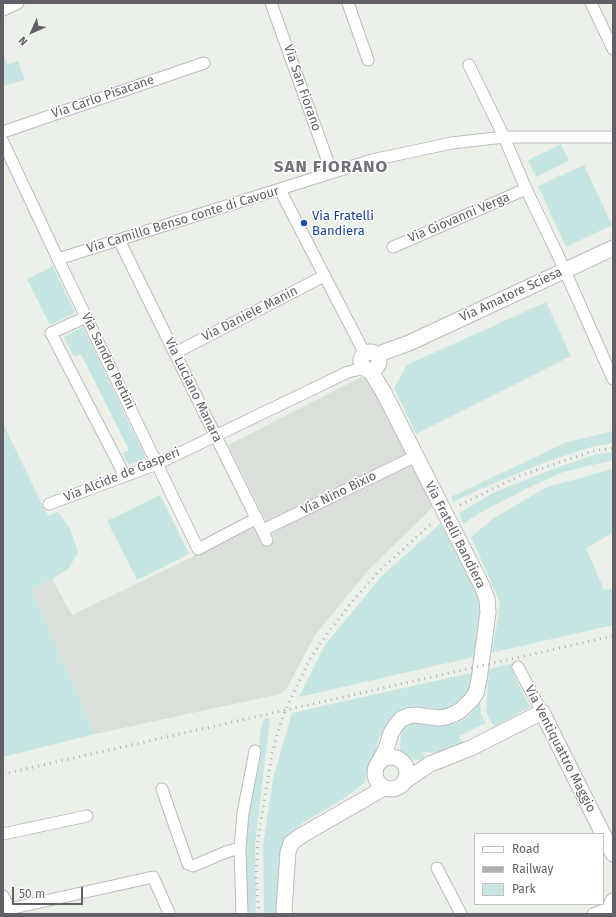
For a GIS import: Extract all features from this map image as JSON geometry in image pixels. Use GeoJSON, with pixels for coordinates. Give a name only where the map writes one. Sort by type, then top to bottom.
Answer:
{"type":"FeatureCollection","features":[{"type":"Feature","properties":{"kind":"street"},"geometry":{"type":"LineString","coordinates":[[3,10],[18,3]]}},
{"type":"Feature","properties":{"kind":"street","name":"Via San Fiorano"},"geometry":{"type":"LineString","coordinates":[[271,3],[332,173]]}},
{"type":"Feature","properties":{"kind":"street"},"geometry":{"type":"LineString","coordinates":[[348,3],[368,60]]}},
{"type":"Feature","properties":{"kind":"street"},"geometry":{"type":"LineString","coordinates":[[591,3],[613,49]]}},
{"type":"Feature","properties":{"kind":"street","name":"Via Carlo Pisacane"},"geometry":{"type":"LineString","coordinates":[[3,132],[204,63]]}},
{"type":"Feature","properties":{"kind":"street"},"geometry":{"type":"LineString","coordinates":[[469,65],[504,137],[526,189],[613,379]]}},
{"type":"Feature","properties":{"kind":"street","name":"Via Camillo Benso conte di Cavour"},"geometry":{"type":"LineString","coordinates":[[58,259],[372,160],[445,145],[504,137],[613,137]]}},
{"type":"Feature","properties":{"kind":"street"},"geometry":{"type":"LineString","coordinates":[[3,142],[58,259]]}},
{"type":"Feature","properties":{"kind":"street","name":"Via Giovanni Verga"},"geometry":{"type":"LineString","coordinates":[[392,247],[526,189]]}},
{"type":"Feature","properties":{"kind":"street","name":"Via Fratelli Bandiera"},"geometry":{"type":"LineString","coordinates":[[280,190],[370,362],[384,393],[487,598],[488,612],[479,680],[476,693],[472,700],[461,710],[446,717],[438,718],[415,715],[404,717],[396,725],[378,764]]}},
{"type":"Feature","properties":{"kind":"street","name":"Via Luciano Manara"},"geometry":{"type":"LineString","coordinates":[[119,240],[265,535]]}},
{"type":"Feature","properties":{"kind":"street","name":"Via Amatore Sciesa"},"geometry":{"type":"LineString","coordinates":[[215,435],[613,248]]}},
{"type":"Feature","properties":{"kind":"street","name":"Via Sandro Pertini"},"geometry":{"type":"LineString","coordinates":[[58,259],[198,549],[257,518]]}},
{"type":"Feature","properties":{"kind":"street","name":"Via Daniele Manin"},"geometry":{"type":"LineString","coordinates":[[175,353],[324,276]]}},
{"type":"Feature","properties":{"kind":"street"},"geometry":{"type":"LineString","coordinates":[[86,317],[51,333],[125,476]]}},
{"type":"Feature","properties":{"kind":"street","name":"Via Alcide de Gasperi"},"geometry":{"type":"LineString","coordinates":[[49,504],[157,464],[215,435]]}},
{"type":"Feature","properties":{"kind":"street","name":"Via Nino Bixio"},"geometry":{"type":"LineString","coordinates":[[265,535],[416,456]]}},
{"type":"Feature","properties":{"kind":"street","name":"Via Ventiquattro Maggio"},"geometry":{"type":"LineString","coordinates":[[518,667],[602,833]]}},
{"type":"Feature","properties":{"kind":"street"},"geometry":{"type":"LineString","coordinates":[[430,764],[402,762],[389,758],[384,759],[378,764],[375,777],[379,784],[384,788],[398,788],[405,781],[430,764],[471,748],[542,712]]}},
{"type":"Feature","properties":{"kind":"street"},"geometry":{"type":"LineString","coordinates":[[389,741],[407,773],[405,781]]}},
{"type":"Feature","properties":{"kind":"street"},"geometry":{"type":"LineString","coordinates":[[242,914],[240,848],[243,813],[255,751]]}},
{"type":"Feature","properties":{"kind":"street"},"geometry":{"type":"LineString","coordinates":[[285,914],[288,852],[291,843],[384,788]]}},
{"type":"Feature","properties":{"kind":"street"},"geometry":{"type":"LineString","coordinates":[[162,789],[188,864],[193,866],[226,852],[240,848]]}},
{"type":"Feature","properties":{"kind":"street"},"geometry":{"type":"LineString","coordinates":[[3,834],[88,816]]}},
{"type":"Feature","properties":{"kind":"street","name":"Via Ventiquattro Maggio"},"geometry":{"type":"LineString","coordinates":[[604,836],[613,854]]}},
{"type":"Feature","properties":{"kind":"street"},"geometry":{"type":"LineString","coordinates":[[437,868],[461,914]]}},
{"type":"Feature","properties":{"kind":"street"},"geometry":{"type":"LineString","coordinates":[[3,896],[10,912],[153,877],[169,913]]}},
{"type":"Feature","properties":{"kind":"street"},"geometry":{"type":"LineString","coordinates":[[593,914],[610,908]]}},
{"type":"Feature","properties":{"kind":"shaded area"},"geometry":{"type":"Polygon","coordinates":[[[369,373],[434,506],[371,567],[315,635],[286,690],[280,694],[95,734],[31,589],[52,579],[72,615],[254,527],[263,545],[275,539],[228,445],[369,373]]]}},
{"type":"Feature","properties":{"kind":"green space"},"geometry":{"type":"Polygon","coordinates":[[[3,53],[8,65],[18,61],[25,80],[3,86],[3,53]]]}},
{"type":"Feature","properties":{"kind":"green space"},"geometry":{"type":"Polygon","coordinates":[[[561,144],[569,161],[536,177],[528,160],[561,144]]]}},
{"type":"Feature","properties":{"kind":"green space"},"geometry":{"type":"Polygon","coordinates":[[[584,165],[612,225],[566,247],[538,186],[584,165]]]}},
{"type":"Feature","properties":{"kind":"green space"},"geometry":{"type":"Polygon","coordinates":[[[53,266],[75,313],[50,325],[27,279],[53,266]]]}},
{"type":"Feature","properties":{"kind":"green space"},"geometry":{"type":"Polygon","coordinates":[[[546,302],[571,356],[416,434],[394,388],[407,365],[546,302]]]}},
{"type":"Feature","properties":{"kind":"green space"},"geometry":{"type":"Polygon","coordinates":[[[83,327],[146,458],[129,465],[122,453],[129,450],[81,354],[74,357],[64,337],[83,327]]]}},
{"type":"Feature","properties":{"kind":"green space"},"geometry":{"type":"Polygon","coordinates":[[[3,424],[48,516],[58,512],[70,528],[78,552],[69,568],[52,579],[31,589],[95,734],[3,757],[3,424]]]}},
{"type":"Feature","properties":{"kind":"green space"},"geometry":{"type":"Polygon","coordinates":[[[613,431],[613,443],[595,446],[548,461],[453,502],[451,497],[567,442],[613,431]]]}},
{"type":"Feature","properties":{"kind":"green space"},"geometry":{"type":"Polygon","coordinates":[[[613,452],[613,460],[563,472],[481,512],[463,524],[459,513],[495,492],[553,469],[597,454],[613,452]]]}},
{"type":"Feature","properties":{"kind":"green space"},"geometry":{"type":"Polygon","coordinates":[[[613,469],[613,533],[586,548],[604,590],[613,588],[613,625],[491,653],[500,602],[471,537],[494,518],[547,487],[613,469]]]}},
{"type":"Feature","properties":{"kind":"green space"},"geometry":{"type":"Polygon","coordinates":[[[160,495],[189,554],[137,580],[107,521],[160,495]]]}},
{"type":"Feature","properties":{"kind":"green space"},"geometry":{"type":"Polygon","coordinates":[[[442,522],[475,585],[482,611],[478,656],[299,697],[325,645],[381,577],[442,522]]]}},
{"type":"Feature","properties":{"kind":"green space"},"geometry":{"type":"Polygon","coordinates":[[[514,663],[519,672],[514,675],[530,707],[495,726],[492,724],[486,712],[489,669],[514,663]]]}},
{"type":"Feature","properties":{"kind":"green space"},"geometry":{"type":"Polygon","coordinates":[[[475,672],[468,696],[457,705],[448,709],[410,706],[391,717],[379,738],[372,764],[364,783],[342,800],[304,822],[287,837],[281,912],[264,914],[263,846],[273,779],[292,713],[475,672]]]}},
{"type":"Feature","properties":{"kind":"green space"},"geometry":{"type":"Polygon","coordinates":[[[480,702],[481,714],[486,723],[459,736],[462,743],[443,751],[422,753],[426,759],[416,760],[406,757],[400,750],[401,731],[407,724],[415,720],[454,724],[468,717],[480,702]]]}},
{"type":"Feature","properties":{"kind":"green space"},"geometry":{"type":"Polygon","coordinates":[[[270,718],[255,844],[256,914],[247,914],[246,837],[262,723],[264,719],[270,718]]]}},
{"type":"Feature","properties":{"kind":"railway"},"geometry":{"type":"LineString","coordinates":[[460,505],[517,477],[593,451],[613,448]]}},
{"type":"Feature","properties":{"kind":"railway"},"geometry":{"type":"LineString","coordinates":[[259,914],[256,879],[258,838],[272,754],[287,706],[310,659],[351,603],[377,573],[432,523]]}},
{"type":"Feature","properties":{"kind":"railway"},"geometry":{"type":"LineString","coordinates":[[3,774],[613,636]]}},
{"type":"Feature","properties":{"kind":"place","name":"Via Fratelli Bandiera"},"geometry":{"type":"Point","coordinates":[304,223]}},
{"type":"Feature","properties":{"kind":"district","name":"SAN FIORANO"},"geometry":{"type":"Point","coordinates":[331,167]}}]}
